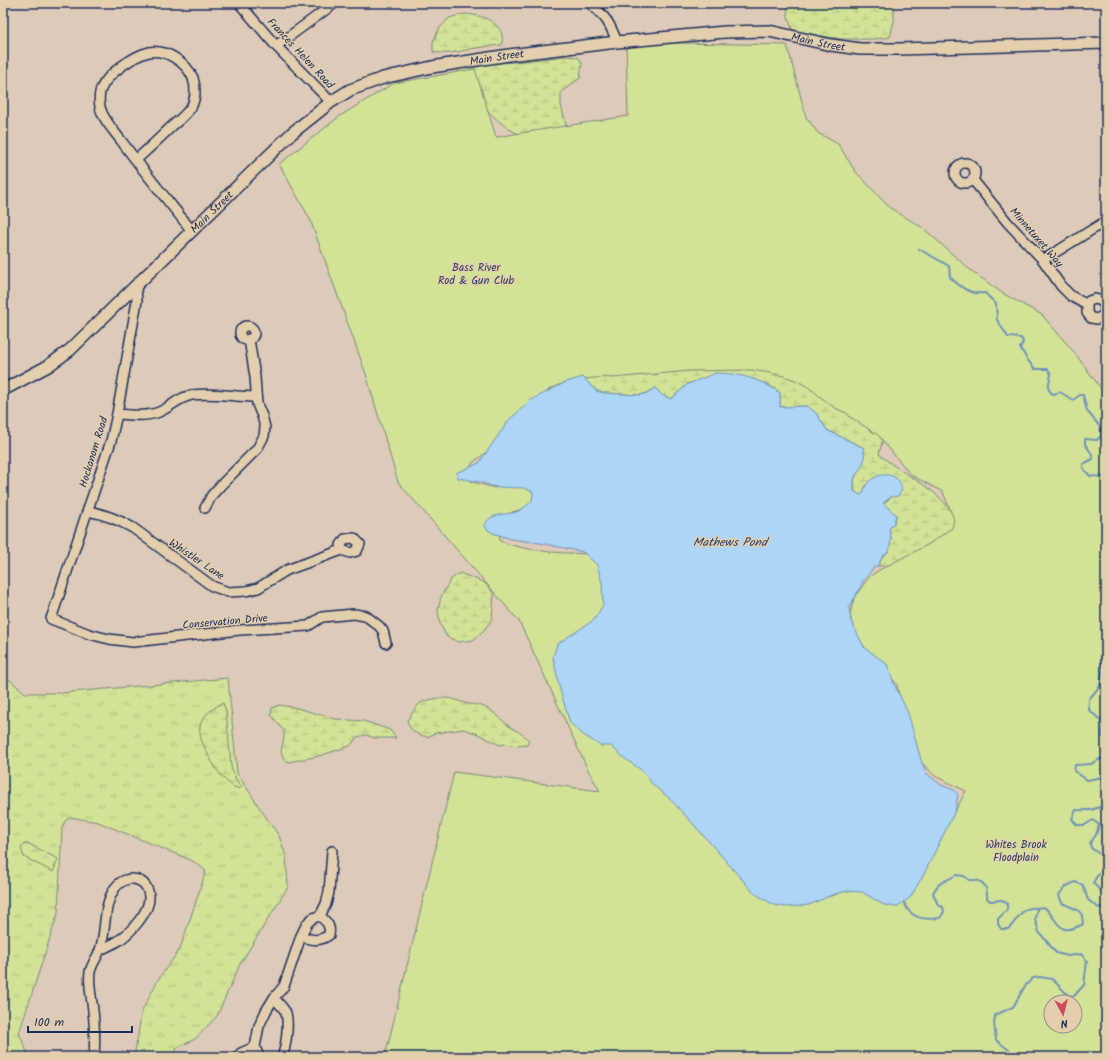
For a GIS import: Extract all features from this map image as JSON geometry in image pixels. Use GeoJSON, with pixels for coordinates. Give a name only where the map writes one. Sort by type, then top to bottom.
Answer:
{"type":"FeatureCollection","features":[{"type":"Feature","properties":{"kind":"main road","name":"Main Street"},"geometry":{"type":"LineString","coordinates":[[3,390],[48,366],[63,356],[136,287],[250,172],[292,133],[331,102],[350,90],[367,83],[403,72],[509,55],[617,42],[725,32],[769,31],[831,45],[860,49],[1106,43]]}},
{"type":"Feature","properties":{"kind":"street","name":"Frances Helen Road"},"geometry":{"type":"LineString","coordinates":[[239,3],[276,46],[331,102]]}},
{"type":"Feature","properties":{"kind":"street"},"geometry":{"type":"LineString","coordinates":[[276,46],[335,3]]}},
{"type":"Feature","properties":{"kind":"street"},"geometry":{"type":"LineString","coordinates":[[590,3],[611,25],[617,42]]}},
{"type":"Feature","properties":{"kind":"street"},"geometry":{"type":"LineString","coordinates":[[136,160],[187,112],[194,98],[194,80],[189,71],[178,60],[165,53],[149,52],[136,58],[114,73],[105,83],[100,92],[100,104],[104,116],[136,160],[192,231]]}},
{"type":"Feature","properties":{"kind":"street","name":"Minnetuxet Way"},"geometry":{"type":"LineString","coordinates":[[973,180],[1008,223],[1043,260],[1061,286],[1072,296],[1087,305]]}},
{"type":"Feature","properties":{"kind":"street"},"geometry":{"type":"LineString","coordinates":[[1043,260],[1106,221]]}},
{"type":"Feature","properties":{"kind":"street","name":"Hockanom Road"},"geometry":{"type":"LineString","coordinates":[[51,619],[111,440],[117,414],[136,301],[136,287]]}},
{"type":"Feature","properties":{"kind":"street"},"geometry":{"type":"LineString","coordinates":[[205,508],[212,495],[257,450],[265,427],[257,404],[255,377],[249,339]]}},
{"type":"Feature","properties":{"kind":"street"},"geometry":{"type":"LineString","coordinates":[[117,414],[153,414],[177,401],[191,396],[218,395],[256,397]]}},
{"type":"Feature","properties":{"kind":"street","name":"Whistler Lane"},"geometry":{"type":"LineString","coordinates":[[88,511],[102,514],[123,522],[212,586],[228,592],[246,591],[258,588],[287,570],[342,550]]}},
{"type":"Feature","properties":{"kind":"street","name":"Conservation Drive"},"geometry":{"type":"LineString","coordinates":[[51,619],[89,634],[109,639],[133,642],[240,630],[308,626],[322,617],[354,614],[366,616],[379,626],[383,631],[386,643]]}},
{"type":"Feature","properties":{"kind":"street"},"geometry":{"type":"LineString","coordinates":[[320,916],[326,904],[329,892],[332,851]]}},
{"type":"Feature","properties":{"kind":"street"},"geometry":{"type":"LineString","coordinates":[[94,1057],[95,1034],[90,974],[92,962],[100,950],[106,911],[115,888],[121,882],[130,878],[144,883],[148,890],[149,898],[146,908],[138,922],[130,932],[118,941],[100,950]]}},
{"type":"Feature","properties":{"kind":"street"},"geometry":{"type":"LineString","coordinates":[[259,1057],[255,1047],[259,1026],[274,998],[284,986],[301,936],[307,923],[313,917],[320,916],[327,922],[330,929],[329,936],[323,939],[311,940],[301,936]]}},
{"type":"Feature","properties":{"kind":"street"},"geometry":{"type":"LineString","coordinates":[[274,998],[286,1014],[287,1028],[282,1057]]}},
{"type":"Feature","properties":{"kind":"street"},"geometry":{"type":"LineString","coordinates":[[237,1057],[241,1053],[255,1047]]}},
{"type":"Feature","properties":{"kind":"green space"},"geometry":{"type":"Polygon","coordinates":[[[787,3],[894,3],[894,21],[890,37],[876,39],[841,39],[800,32],[792,29],[788,17],[787,3]]]}},
{"type":"Feature","properties":{"kind":"green space"},"geometry":{"type":"Polygon","coordinates":[[[464,14],[480,16],[494,23],[502,33],[502,45],[474,48],[452,53],[433,52],[433,42],[439,29],[449,18],[464,14]]]}},
{"type":"Feature","properties":{"kind":"green space","name":"Bass River Rod & Gun Club"},"geometry":{"type":"Polygon","coordinates":[[[626,42],[787,45],[806,117],[818,133],[838,144],[855,171],[890,208],[923,228],[969,269],[1002,293],[1042,315],[1073,351],[1106,395],[1106,1057],[385,1057],[454,772],[600,791],[588,770],[519,621],[398,482],[366,374],[310,219],[279,164],[340,116],[394,83],[475,69],[496,137],[628,116],[626,42]],[[752,370],[689,371],[571,381],[556,386],[548,391],[535,409],[519,425],[472,463],[470,478],[472,482],[495,488],[509,485],[541,471],[534,506],[512,512],[498,524],[500,541],[521,548],[533,550],[590,554],[611,578],[624,755],[793,891],[828,897],[860,886],[908,897],[966,791],[935,776],[919,760],[907,737],[897,685],[869,654],[853,629],[850,615],[854,598],[869,577],[881,569],[929,544],[952,528],[954,519],[943,492],[911,475],[878,435],[850,417],[847,413],[829,404],[803,384],[785,376],[752,370]]]}},
{"type":"Feature","properties":{"kind":"green space"},"geometry":{"type":"Polygon","coordinates":[[[566,56],[578,57],[582,63],[580,78],[561,92],[561,105],[567,129],[538,136],[530,137],[520,135],[500,122],[490,113],[458,76],[459,69],[467,66],[566,56]]]}},
{"type":"Feature","properties":{"kind":"green space"},"geometry":{"type":"Polygon","coordinates":[[[754,349],[884,434],[879,454],[894,466],[926,486],[943,500],[957,521],[955,529],[894,565],[878,566],[882,557],[888,552],[891,538],[889,529],[894,523],[896,516],[883,504],[891,497],[866,485],[863,493],[860,495],[854,491],[854,481],[857,472],[863,463],[864,448],[827,430],[816,413],[807,406],[780,407],[780,393],[769,385],[752,379],[699,380],[688,384],[671,399],[662,396],[655,388],[645,394],[639,395],[604,393],[596,391],[583,377],[754,349]]]}},
{"type":"Feature","properties":{"kind":"green space"},"geometry":{"type":"Polygon","coordinates":[[[460,573],[483,582],[490,588],[494,595],[492,619],[484,630],[473,640],[459,642],[447,637],[440,624],[438,610],[441,597],[451,579],[460,573]]]}},
{"type":"Feature","properties":{"kind":"green space"},"geometry":{"type":"Polygon","coordinates":[[[3,674],[25,693],[61,693],[228,678],[237,773],[279,836],[286,856],[288,887],[240,964],[217,1016],[195,1039],[177,1048],[173,1057],[134,1057],[142,1011],[158,980],[180,949],[206,871],[193,861],[98,822],[70,817],[65,821],[62,828],[58,913],[19,1033],[29,1057],[3,1057],[3,674]]]}},
{"type":"Feature","properties":{"kind":"green space"},"geometry":{"type":"Polygon","coordinates":[[[441,698],[479,705],[486,708],[524,736],[529,741],[527,745],[500,745],[464,729],[435,733],[428,737],[415,732],[410,728],[407,721],[417,706],[428,700],[441,698]]]}},
{"type":"Feature","properties":{"kind":"green space"},"geometry":{"type":"Polygon","coordinates":[[[223,703],[226,711],[231,766],[233,774],[241,787],[239,789],[229,784],[218,772],[203,745],[201,738],[200,726],[202,720],[206,714],[223,703]]]}},
{"type":"Feature","properties":{"kind":"green space"},"geometry":{"type":"Polygon","coordinates":[[[279,705],[297,708],[335,719],[364,721],[390,730],[396,738],[375,738],[366,735],[357,737],[350,746],[319,756],[289,762],[284,760],[281,751],[284,731],[271,715],[272,708],[279,705]]]}},
{"type":"Feature","properties":{"kind":"green space"},"geometry":{"type":"Polygon","coordinates":[[[24,844],[29,844],[58,859],[53,872],[24,857],[21,849],[24,844]]]}},
{"type":"Feature","properties":{"kind":"water","name":"Mathews Pond"},"geometry":{"type":"Polygon","coordinates":[[[716,373],[733,374],[750,378],[773,388],[780,393],[780,407],[807,406],[816,413],[827,430],[864,448],[864,462],[854,481],[854,491],[860,495],[863,493],[870,481],[878,476],[892,476],[901,484],[902,490],[898,496],[891,497],[883,503],[896,515],[894,523],[889,529],[891,538],[890,548],[882,557],[878,566],[874,567],[864,580],[849,608],[851,621],[864,647],[887,664],[895,686],[908,713],[926,773],[941,785],[954,790],[958,795],[955,811],[924,874],[910,898],[896,907],[884,905],[862,892],[847,891],[832,895],[809,905],[788,907],[774,905],[754,893],[669,798],[652,784],[644,772],[624,758],[611,746],[601,746],[582,734],[570,723],[560,690],[553,657],[557,644],[594,620],[603,605],[602,583],[597,565],[583,552],[540,543],[511,539],[488,530],[485,526],[490,519],[498,515],[520,510],[532,501],[533,492],[524,488],[495,487],[480,482],[458,478],[456,473],[479,463],[509,420],[531,400],[566,382],[583,377],[596,391],[604,393],[639,395],[645,394],[655,388],[662,395],[671,399],[688,384],[716,373]]]}},
{"type":"Feature","properties":{"kind":"waterway"},"geometry":{"type":"LineString","coordinates":[[919,249],[949,266],[950,277],[966,290],[975,293],[985,293],[996,304],[997,320],[1008,337],[1021,338],[1023,342],[1020,348],[1035,369],[1048,369],[1051,374],[1048,388],[1051,393],[1054,394],[1060,392],[1073,400],[1080,395],[1083,395],[1087,411],[1101,428],[1101,436],[1097,440],[1085,439],[1085,444],[1092,454],[1093,459],[1083,464],[1083,468],[1090,476],[1106,477]]}},
{"type":"Feature","properties":{"kind":"waterway"},"geometry":{"type":"LineString","coordinates":[[1106,586],[1106,593]]}},
{"type":"Feature","properties":{"kind":"waterway"},"geometry":{"type":"LineString","coordinates":[[1106,651],[1101,656],[1103,668],[1100,686],[1089,699],[1089,710],[1104,723],[1102,736],[1106,741]]}},
{"type":"Feature","properties":{"kind":"waterway"},"geometry":{"type":"LineString","coordinates":[[1106,756],[1091,764],[1075,765],[1074,771],[1087,780],[1103,777],[1106,780]]}},
{"type":"Feature","properties":{"kind":"waterway"},"geometry":{"type":"LineString","coordinates":[[1106,802],[1100,807],[1076,810],[1072,819],[1077,825],[1085,825],[1093,820],[1099,825],[1096,835],[1090,843],[1091,848],[1101,855],[1104,869],[1093,883],[1106,894]]}},
{"type":"Feature","properties":{"kind":"waterway"},"geometry":{"type":"LineString","coordinates":[[904,902],[910,912],[918,917],[928,919],[940,918],[944,912],[943,907],[938,905],[933,893],[940,883],[956,875],[964,876],[969,880],[981,882],[985,886],[987,898],[990,901],[1002,900],[1007,903],[1007,910],[998,919],[998,924],[1001,929],[1008,929],[1023,911],[1037,908]]}},
{"type":"Feature","properties":{"kind":"waterway"},"geometry":{"type":"LineString","coordinates":[[1015,1057],[1013,1053],[996,1040],[994,1024],[995,1015],[1013,1007],[1025,986],[1033,978],[1040,977],[1052,979],[1068,995],[1074,996],[1084,985],[1087,961],[1081,954],[1068,956],[1056,953],[1039,932],[1035,919],[1037,908],[1044,907],[1063,928],[1075,928],[1083,924],[1082,915],[1078,910],[1062,903],[1059,895],[1065,887],[1075,882],[1083,885],[1088,900],[1099,908],[1106,905]]}},
{"type":"Feature","properties":{"kind":"park label","name":"Whites Brook Floodplain"},"geometry":{"type":"Point","coordinates":[1016,850]}}]}
